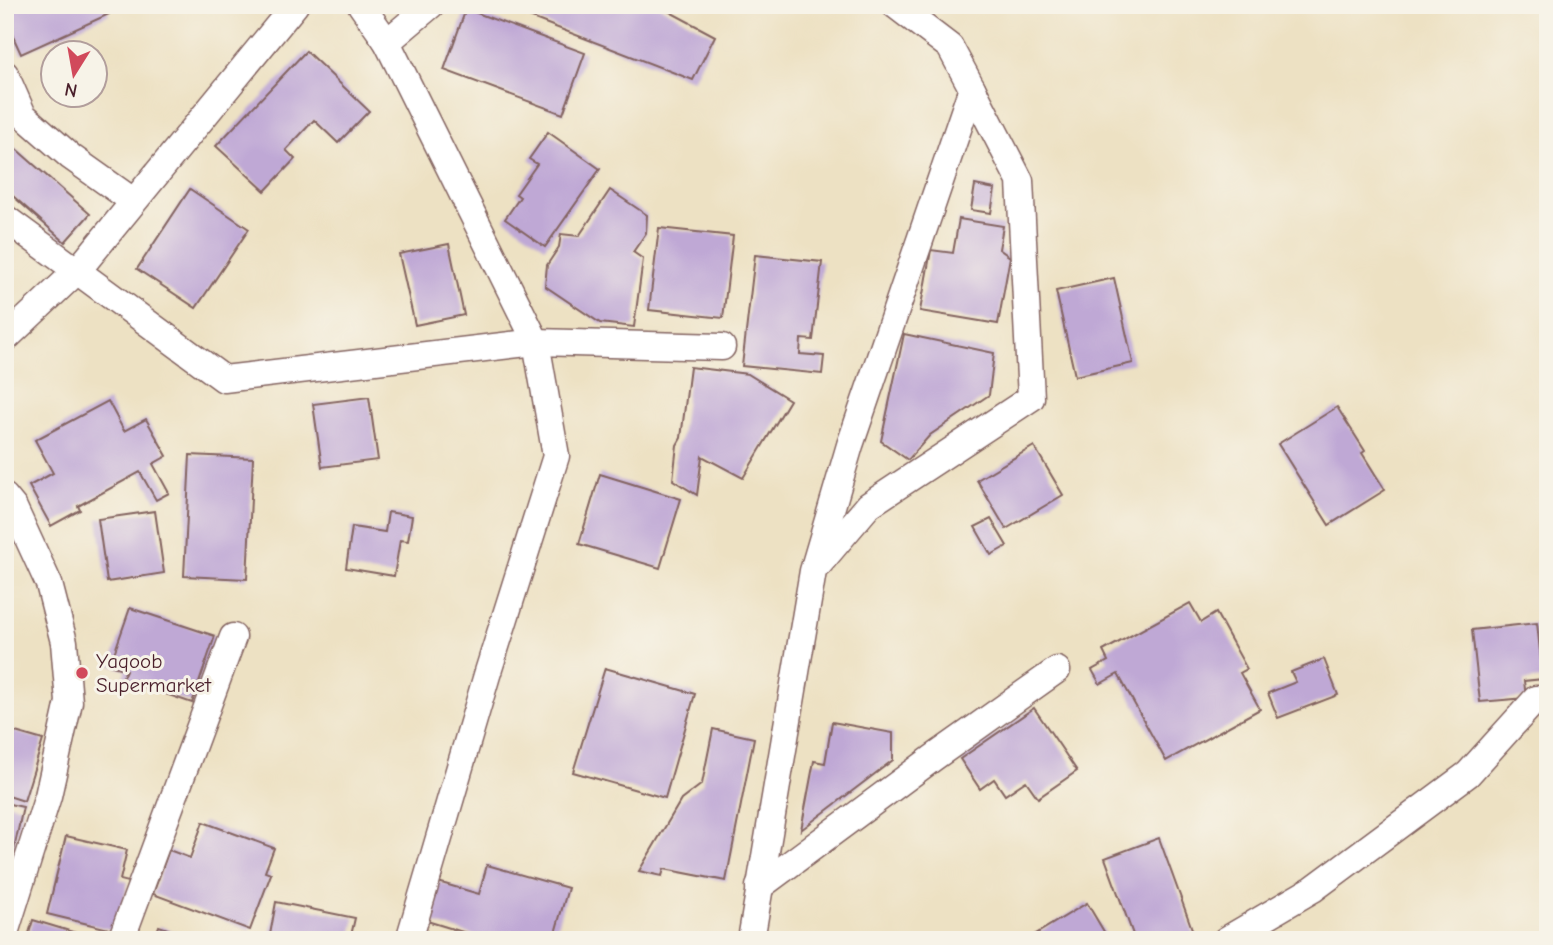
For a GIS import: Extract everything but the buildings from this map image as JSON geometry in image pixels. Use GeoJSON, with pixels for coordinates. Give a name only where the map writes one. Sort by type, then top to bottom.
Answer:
{"type":"FeatureCollection","features":[{"type":"Feature","properties":{"kind":"street"},"geometry":{"type":"LineString","coordinates":[[5,339],[78,270],[295,5]]}},
{"type":"Feature","properties":{"kind":"street"},"geometry":{"type":"LineString","coordinates":[[361,5],[387,42],[536,342],[556,456],[487,675],[409,940]]}},
{"type":"Feature","properties":{"kind":"street"},"geometry":{"type":"LineString","coordinates":[[387,42],[431,5]]}},
{"type":"Feature","properties":{"kind":"street"},"geometry":{"type":"LineString","coordinates":[[813,571],[869,505],[1031,398],[1020,181],[950,47],[895,5]]}},
{"type":"Feature","properties":{"kind":"street"},"geometry":{"type":"LineString","coordinates":[[5,74],[23,115],[71,157],[133,201]]}},
{"type":"Feature","properties":{"kind":"street"},"geometry":{"type":"LineString","coordinates":[[751,940],[813,571],[854,433],[972,88]]}},
{"type":"Feature","properties":{"kind":"street"},"geometry":{"type":"LineString","coordinates":[[5,218],[224,379],[536,342],[722,347]]}},
{"type":"Feature","properties":{"kind":"street"},"geometry":{"type":"LineString","coordinates":[[5,497],[14,508],[49,584],[65,642],[69,702],[48,796],[5,933]]}},
{"type":"Feature","properties":{"kind":"street"},"geometry":{"type":"LineString","coordinates":[[121,940],[233,637]]}},
{"type":"Feature","properties":{"kind":"street"},"geometry":{"type":"LineString","coordinates":[[759,887],[1057,670]]}},
{"type":"Feature","properties":{"kind":"street"},"geometry":{"type":"LineString","coordinates":[[1226,940],[1313,889],[1468,774],[1536,699]]}},
{"type":"Feature","properties":{"kind":"place","name":"Yaqoob Supermarket"},"geometry":{"type":"Point","coordinates":[82,673]}}]}
